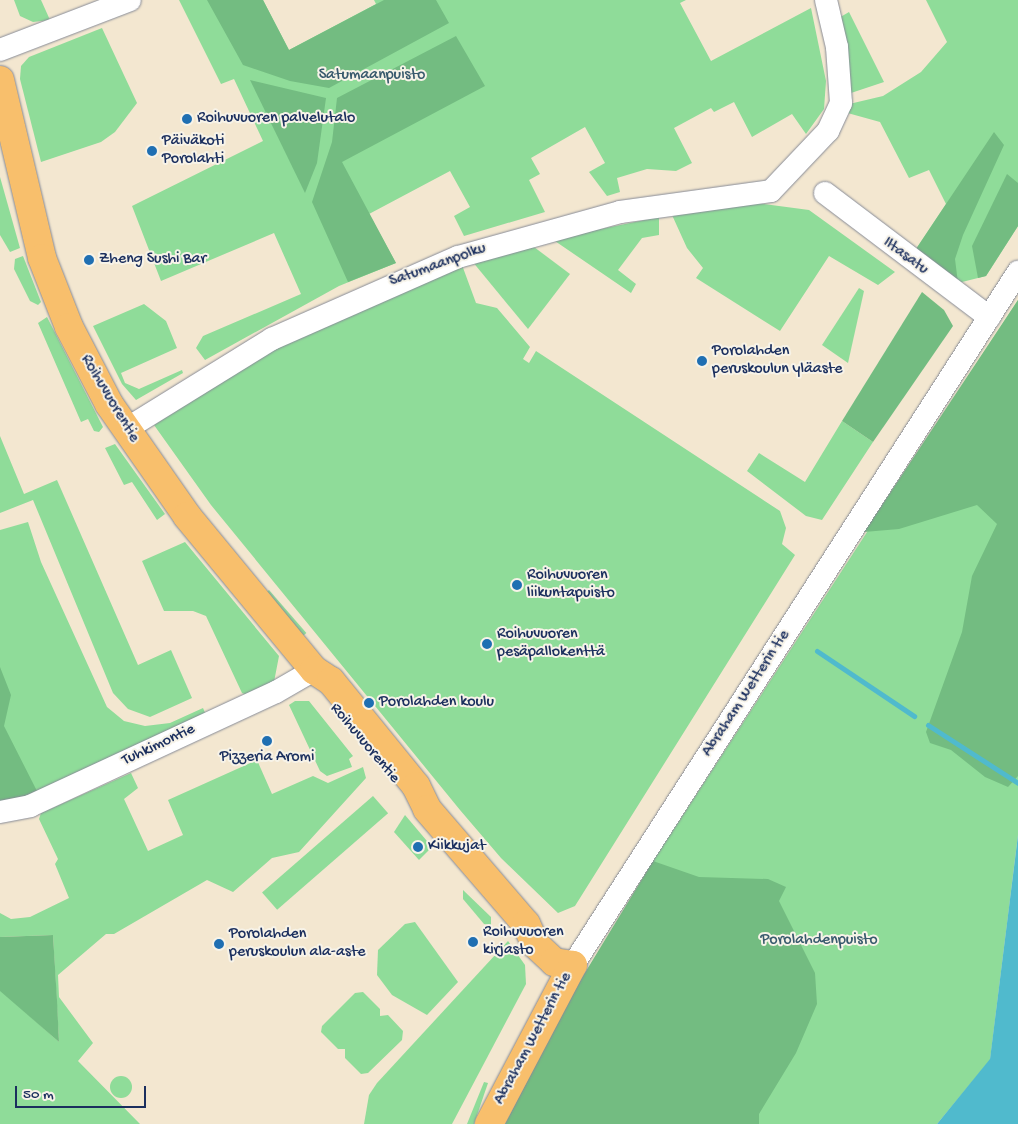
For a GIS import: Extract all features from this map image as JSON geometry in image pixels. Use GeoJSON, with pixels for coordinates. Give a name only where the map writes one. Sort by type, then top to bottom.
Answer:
{"type":"FeatureCollection","features":[{"type":"Feature","properties":{"kind":"main road","name":"Roihuvuorentie"},"geometry":{"type":"LineString","coordinates":[[0,80],[42,258],[94,380],[176,502],[314,670],[319,690],[407,796],[427,809],[526,924],[548,932],[564,947],[573,965]]}},
{"type":"Feature","properties":{"kind":"main road","name":"Abraham Wetterin tie"},"geometry":{"type":"LineString","coordinates":[[489,1124],[573,965]]}},
{"type":"Feature","properties":{"kind":"street"},"geometry":{"type":"LineString","coordinates":[[0,50],[130,0]]}},
{"type":"Feature","properties":{"kind":"street","name":"Satumaanpolku"},"geometry":{"type":"LineString","coordinates":[[126,429],[272,339],[458,257],[620,212],[766,192],[780,184],[828,131],[841,103],[837,48],[826,0]]}},
{"type":"Feature","properties":{"kind":"street","name":"Iltasatu"},"geometry":{"type":"LineString","coordinates":[[825,193],[989,317]]}},
{"type":"Feature","properties":{"kind":"street","name":"Abraham Wetterin tie"},"geometry":{"type":"LineString","coordinates":[[573,965],[1018,272]]}},
{"type":"Feature","properties":{"kind":"street","name":"Tuhkimontie"},"geometry":{"type":"LineString","coordinates":[[0,812],[30,806],[276,692],[314,670]]}},
{"type":"Feature","properties":{"kind":"green space"},"geometry":{"type":"Polygon","coordinates":[[[14,0],[41,0],[50,20],[33,22],[20,16],[14,0]]]}},
{"type":"Feature","properties":{"kind":"green space","name":"Satumaanpuisto"},"geometry":{"type":"Polygon","coordinates":[[[179,0],[263,0],[289,50],[376,4],[374,0],[686,0],[680,3],[711,61],[811,8],[826,81],[824,109],[806,134],[792,114],[752,137],[734,102],[714,112],[711,108],[674,128],[692,163],[676,171],[647,169],[617,178],[620,192],[607,196],[589,172],[605,163],[585,127],[531,158],[540,174],[529,180],[545,212],[464,236],[454,216],[470,207],[450,171],[369,214],[396,263],[339,286],[205,360],[196,348],[203,336],[301,294],[274,233],[161,281],[132,206],[263,141],[234,79],[221,84],[179,0]]]}},
{"type":"Feature","properties":{"kind":"green space"},"geometry":{"type":"Polygon","coordinates":[[[207,0],[263,0],[289,50],[384,0],[436,0],[449,23],[329,88],[290,81],[243,65],[207,0]]]}},
{"type":"Feature","properties":{"kind":"green space"},"geometry":{"type":"Polygon","coordinates":[[[926,0],[1018,0],[1018,226],[986,276],[958,283],[912,255],[946,204],[929,170],[909,178],[880,122],[844,112],[845,105],[883,96],[921,72],[947,42],[926,0]]]}},
{"type":"Feature","properties":{"kind":"green space"},"geometry":{"type":"Polygon","coordinates":[[[849,12],[884,82],[848,94],[837,19],[849,12]]]}},
{"type":"Feature","properties":{"kind":"green space"},"geometry":{"type":"Polygon","coordinates":[[[102,28],[137,103],[115,132],[101,142],[41,162],[20,79],[21,66],[29,57],[102,28]]]}},
{"type":"Feature","properties":{"kind":"green space"},"geometry":{"type":"Polygon","coordinates":[[[456,36],[485,86],[342,162],[396,263],[348,282],[312,202],[332,142],[337,98],[456,36]]]}},
{"type":"Feature","properties":{"kind":"green space"},"geometry":{"type":"Polygon","coordinates":[[[250,80],[326,98],[317,163],[305,193],[250,80]]]}},
{"type":"Feature","properties":{"kind":"green space"},"geometry":{"type":"Polygon","coordinates":[[[994,132],[1004,145],[963,235],[955,259],[958,283],[912,255],[994,132]]]}},
{"type":"Feature","properties":{"kind":"green space"},"geometry":{"type":"Polygon","coordinates":[[[1007,174],[1018,183],[1018,226],[986,276],[978,278],[972,246],[1007,174]]]}},
{"type":"Feature","properties":{"kind":"green space"},"geometry":{"type":"Polygon","coordinates":[[[0,177],[20,248],[10,252],[0,235],[0,177]]]}},
{"type":"Feature","properties":{"kind":"green space"},"geometry":{"type":"Polygon","coordinates":[[[757,203],[809,210],[895,272],[878,285],[829,256],[780,331],[696,278],[703,268],[687,248],[672,215],[757,203]]]}},
{"type":"Feature","properties":{"kind":"green space"},"geometry":{"type":"Polygon","coordinates":[[[659,217],[659,235],[642,238],[618,270],[636,284],[631,293],[552,239],[659,217]]]}},
{"type":"Feature","properties":{"kind":"green space"},"geometry":{"type":"Polygon","coordinates":[[[530,244],[570,274],[528,329],[472,261],[530,244]]]}},
{"type":"Feature","properties":{"kind":"green space"},"geometry":{"type":"Polygon","coordinates":[[[23,256],[41,302],[38,305],[30,301],[14,269],[15,259],[23,256]]]}},
{"type":"Feature","properties":{"kind":"green space","name":"Roihuvuoren liikuntapuisto"},"geometry":{"type":"Polygon","coordinates":[[[462,265],[476,303],[497,308],[530,347],[523,359],[529,363],[536,351],[780,511],[786,528],[782,544],[795,555],[575,906],[558,913],[501,858],[460,810],[211,505],[154,425],[291,339],[462,265]]]}},
{"type":"Feature","properties":{"kind":"green space"},"geometry":{"type":"Polygon","coordinates":[[[859,288],[864,291],[848,363],[822,345],[859,288]]]}},
{"type":"Feature","properties":{"kind":"green space"},"geometry":{"type":"Polygon","coordinates":[[[922,292],[944,310],[953,326],[873,442],[842,421],[922,292]]]}},
{"type":"Feature","properties":{"kind":"green space","name":"Porolahdenpuisto"},"geometry":{"type":"Polygon","coordinates":[[[1018,300],[1018,835],[990,1060],[937,1124],[505,1124],[653,861],[1018,300]]]}},
{"type":"Feature","properties":{"kind":"green space"},"geometry":{"type":"Polygon","coordinates":[[[1018,300],[1018,776],[1008,787],[985,777],[951,750],[930,743],[926,732],[962,632],[972,576],[997,524],[977,505],[899,529],[864,532],[1018,300]]]}},
{"type":"Feature","properties":{"kind":"green space"},"geometry":{"type":"Polygon","coordinates":[[[144,304],[166,321],[177,348],[121,373],[125,383],[139,389],[182,370],[183,373],[136,400],[122,384],[93,326],[144,304]]]}},
{"type":"Feature","properties":{"kind":"green space"},"geometry":{"type":"Polygon","coordinates":[[[47,317],[103,427],[99,432],[94,431],[88,419],[81,422],[38,323],[47,317]]]}},
{"type":"Feature","properties":{"kind":"green space"},"geometry":{"type":"Polygon","coordinates":[[[842,421],[873,442],[822,520],[806,516],[747,471],[759,453],[805,482],[842,421]]]}},
{"type":"Feature","properties":{"kind":"green space"},"geometry":{"type":"Polygon","coordinates":[[[0,436],[24,494],[57,480],[138,665],[171,650],[192,698],[150,717],[128,709],[113,693],[33,500],[0,513],[0,436]]]}},
{"type":"Feature","properties":{"kind":"green space"},"geometry":{"type":"Polygon","coordinates":[[[115,444],[165,514],[157,520],[132,482],[124,485],[105,448],[115,444]]]}},
{"type":"Feature","properties":{"kind":"green space"},"geometry":{"type":"Polygon","coordinates":[[[28,522],[41,562],[107,707],[124,721],[145,726],[170,723],[203,708],[206,715],[28,798],[0,804],[0,530],[28,522]]]}},
{"type":"Feature","properties":{"kind":"green space"},"geometry":{"type":"Polygon","coordinates":[[[185,542],[279,656],[274,682],[247,695],[242,693],[206,616],[193,611],[164,611],[142,561],[185,542]]]}},
{"type":"Feature","properties":{"kind":"green space"},"geometry":{"type":"Polygon","coordinates":[[[269,590],[306,633],[300,639],[262,596],[269,590]]]}},
{"type":"Feature","properties":{"kind":"green space"},"geometry":{"type":"Polygon","coordinates":[[[0,667],[11,695],[4,726],[38,793],[0,804],[0,667]]]}},
{"type":"Feature","properties":{"kind":"green space"},"geometry":{"type":"Polygon","coordinates":[[[295,701],[309,701],[353,756],[349,759],[352,767],[327,776],[320,771],[289,705],[295,701]]]}},
{"type":"Feature","properties":{"kind":"green space"},"geometry":{"type":"Polygon","coordinates":[[[257,760],[272,794],[313,776],[328,783],[363,767],[366,778],[299,852],[272,858],[233,892],[207,880],[114,934],[106,934],[58,975],[59,997],[93,1043],[78,1061],[140,1124],[0,1124],[0,983],[4,993],[59,1042],[53,935],[0,937],[0,913],[11,919],[30,917],[69,898],[55,864],[58,859],[39,819],[41,813],[131,773],[138,788],[124,799],[148,851],[183,835],[168,800],[257,760]]]}},
{"type":"Feature","properties":{"kind":"green space"},"geometry":{"type":"Polygon","coordinates":[[[373,796],[388,813],[277,910],[262,892],[373,796]]]}},
{"type":"Feature","properties":{"kind":"green space"},"geometry":{"type":"Polygon","coordinates":[[[405,815],[432,847],[419,860],[394,832],[405,815]]]}},
{"type":"Feature","properties":{"kind":"green space"},"geometry":{"type":"Polygon","coordinates":[[[653,861],[699,877],[768,879],[786,887],[779,901],[815,973],[817,1004],[796,1053],[759,1114],[759,1124],[505,1124],[569,999],[653,861]]]}},
{"type":"Feature","properties":{"kind":"green space"},"geometry":{"type":"Polygon","coordinates":[[[463,890],[491,917],[491,925],[484,924],[463,899],[463,890]]]}},
{"type":"Feature","properties":{"kind":"green space"},"geometry":{"type":"Polygon","coordinates":[[[415,922],[458,982],[427,1015],[392,995],[377,975],[378,950],[405,924],[415,922]]]}},
{"type":"Feature","properties":{"kind":"green space"},"geometry":{"type":"Polygon","coordinates":[[[53,935],[59,1042],[0,991],[0,937],[53,935]]]}},
{"type":"Feature","properties":{"kind":"green space"},"geometry":{"type":"Polygon","coordinates":[[[508,941],[525,965],[526,984],[452,1124],[364,1124],[369,1095],[377,1083],[508,941]]]}},
{"type":"Feature","properties":{"kind":"green space"},"geometry":{"type":"Polygon","coordinates":[[[363,992],[380,1009],[380,1016],[388,1015],[403,1031],[402,1040],[368,1073],[361,1074],[345,1058],[345,1049],[338,1049],[321,1032],[322,1026],[355,993],[363,992]]]}},
{"type":"Feature","properties":{"kind":"green space"},"geometry":{"type":"Polygon","coordinates":[[[121,1076],[131,1083],[132,1087],[125,1097],[121,1098],[111,1091],[110,1087],[117,1077],[121,1076]]]}},
{"type":"Feature","properties":{"kind":"green space"},"geometry":{"type":"Polygon","coordinates":[[[484,1082],[488,1083],[474,1124],[467,1124],[484,1082]]]}},
{"type":"Feature","properties":{"kind":"water"},"geometry":{"type":"Polygon","coordinates":[[[1018,835],[1018,1124],[937,1124],[990,1059],[1018,835]]]}},
{"type":"Feature","properties":{"kind":"waterway"},"geometry":{"type":"LineString","coordinates":[[817,651],[914,716]]}},
{"type":"Feature","properties":{"kind":"waterway"},"geometry":{"type":"LineString","coordinates":[[928,725],[1018,783]]}},
{"type":"Feature","properties":{"kind":"place","name":"Roihuvuoren palvelutalo"},"geometry":{"type":"Point","coordinates":[187,119]}},
{"type":"Feature","properties":{"kind":"place","name":"Päiväkoti Porolahti"},"geometry":{"type":"Point","coordinates":[152,151]}},
{"type":"Feature","properties":{"kind":"place","name":"Zheng Sushi Bar"},"geometry":{"type":"Point","coordinates":[89,260]}},
{"type":"Feature","properties":{"kind":"place","name":"Porolahden peruskoulun yläaste"},"geometry":{"type":"Point","coordinates":[702,361]}},
{"type":"Feature","properties":{"kind":"place","name":"Roihuvuoren liikuntapuisto"},"geometry":{"type":"Point","coordinates":[517,585]}},
{"type":"Feature","properties":{"kind":"place","name":"Roihuvuoren pesäpallokenttä"},"geometry":{"type":"Point","coordinates":[487,644]}},
{"type":"Feature","properties":{"kind":"place","name":"Porolahden koulu"},"geometry":{"type":"Point","coordinates":[369,703]}},
{"type":"Feature","properties":{"kind":"place","name":"Pizzeria Aromi"},"geometry":{"type":"Point","coordinates":[267,741]}},
{"type":"Feature","properties":{"kind":"place","name":"Kiikkujat"},"geometry":{"type":"Point","coordinates":[418,847]}},
{"type":"Feature","properties":{"kind":"place","name":"Roihuvuoren kirjasto"},"geometry":{"type":"Point","coordinates":[473,942]}},
{"type":"Feature","properties":{"kind":"place","name":"Porolahden peruskoulun ala-aste"},"geometry":{"type":"Point","coordinates":[219,944]}}]}
